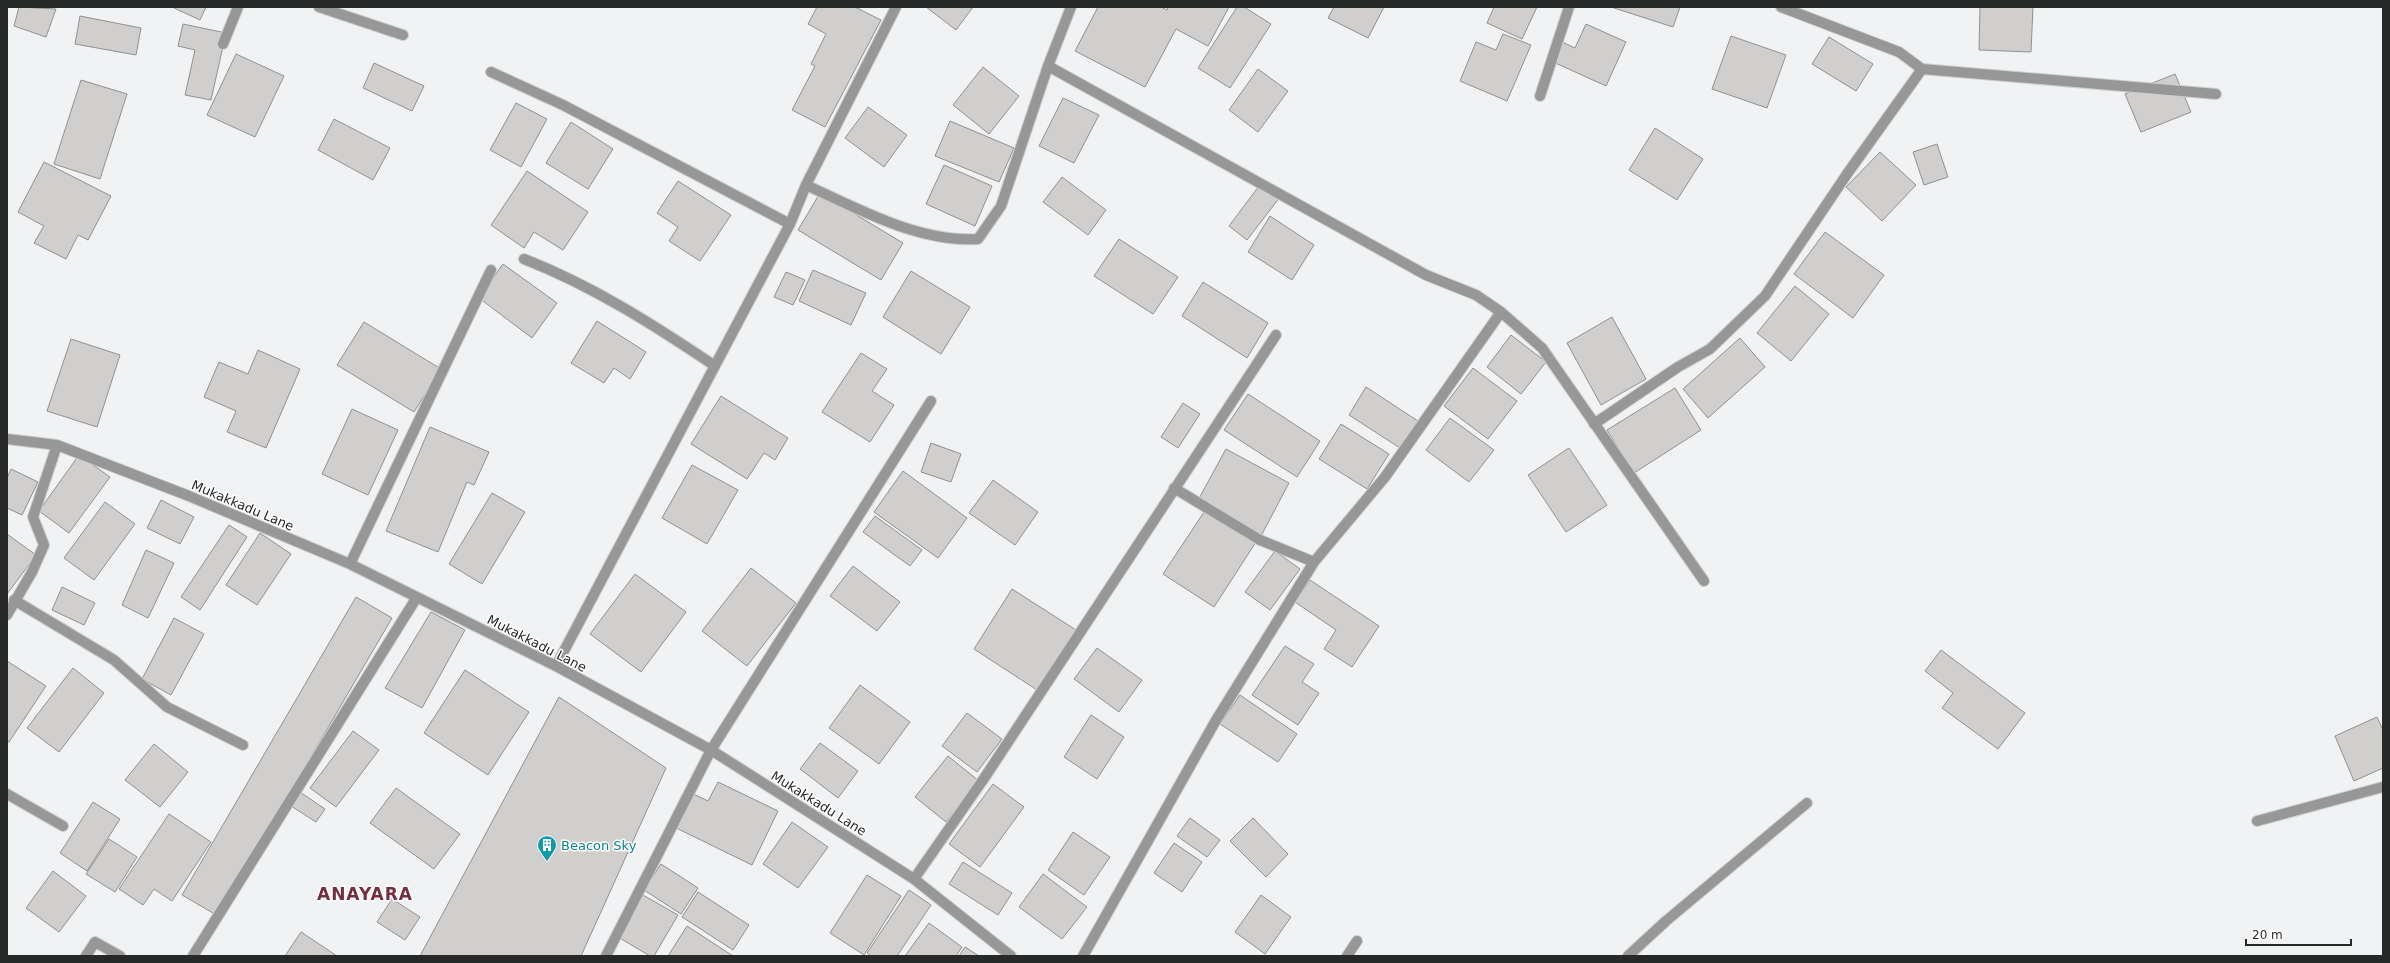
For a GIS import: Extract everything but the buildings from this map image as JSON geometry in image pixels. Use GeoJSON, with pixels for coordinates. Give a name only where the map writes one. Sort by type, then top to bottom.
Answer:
{"type":"FeatureCollection","features":[{"type":"Feature","properties":{"kind":"street"},"geometry":{"type":"LineString","coordinates":[[223,44],[238,7]]}},
{"type":"Feature","properties":{"kind":"street"},"geometry":{"type":"LineString","coordinates":[[319,7],[403,35]]}},
{"type":"Feature","properties":{"kind":"street"},"geometry":{"type":"LineString","coordinates":[[556,666],[790,224],[806,185],[896,7]]}},
{"type":"Feature","properties":{"kind":"street"},"geometry":{"type":"LineString","coordinates":[[806,185],[888,223],[960,240],[978,239],[1002,206],[1048,66],[1071,7]]}},
{"type":"Feature","properties":{"kind":"street"},"geometry":{"type":"LineString","coordinates":[[1540,96],[1569,7]]}},
{"type":"Feature","properties":{"kind":"street"},"geometry":{"type":"LineString","coordinates":[[1781,7],[1899,52],[1922,69],[2216,94]]}},
{"type":"Feature","properties":{"kind":"street"},"geometry":{"type":"LineString","coordinates":[[1048,66],[1426,275],[1476,295],[1501,312],[1542,348],[1704,581]]}},
{"type":"Feature","properties":{"kind":"street"},"geometry":{"type":"LineString","coordinates":[[1594,424],[1678,367],[1710,348],[1765,296],[1847,174],[1922,69]]}},
{"type":"Feature","properties":{"kind":"street"},"geometry":{"type":"LineString","coordinates":[[491,72],[563,105],[790,224]]}},
{"type":"Feature","properties":{"kind":"street"},"geometry":{"type":"LineString","coordinates":[[524,259],[552,270],[646,319],[715,366]]}},
{"type":"Feature","properties":{"kind":"street"},"geometry":{"type":"LineString","coordinates":[[350,564],[491,270]]}},
{"type":"Feature","properties":{"kind":"street"},"geometry":{"type":"LineString","coordinates":[[1083,956],[1215,722],[1314,562],[1385,477],[1501,312]]}},
{"type":"Feature","properties":{"kind":"street"},"geometry":{"type":"LineString","coordinates":[[914,879],[985,777],[1276,335]]}},
{"type":"Feature","properties":{"kind":"street"},"geometry":{"type":"LineString","coordinates":[[606,956],[711,750],[931,401]]}},
{"type":"Feature","properties":{"kind":"street","name":"Mukakkadu Lane"},"geometry":{"type":"LineString","coordinates":[[7,439],[57,445],[189,496],[350,564],[556,666],[711,750],[914,879],[1012,956]]}},
{"type":"Feature","properties":{"kind":"street"},"geometry":{"type":"LineString","coordinates":[[7,615],[14,600],[32,572],[44,546],[33,517],[57,445]]}},
{"type":"Feature","properties":{"kind":"street"},"geometry":{"type":"LineString","coordinates":[[1174,488],[1260,540],[1314,562]]}},
{"type":"Feature","properties":{"kind":"street"},"geometry":{"type":"LineString","coordinates":[[194,956],[417,597]]}},
{"type":"Feature","properties":{"kind":"street"},"geometry":{"type":"LineString","coordinates":[[14,600],[114,660],[167,707],[243,745]]}},
{"type":"Feature","properties":{"kind":"street"},"geometry":{"type":"LineString","coordinates":[[2257,821],[2383,787]]}},
{"type":"Feature","properties":{"kind":"street"},"geometry":{"type":"LineString","coordinates":[[7,794],[63,826]]}},
{"type":"Feature","properties":{"kind":"street"},"geometry":{"type":"LineString","coordinates":[[1628,956],[1666,920],[1807,803]]}},
{"type":"Feature","properties":{"kind":"street"},"geometry":{"type":"LineString","coordinates":[[1347,956],[1357,941]]}},
{"type":"Feature","properties":{"kind":"street"},"geometry":{"type":"LineString","coordinates":[[86,956],[95,942],[120,956]]}},
{"type":"Feature","properties":{"kind":"place","name":"Beacon Sky"},"geometry":{"type":"Point","coordinates":[547,862]}},
{"type":"Feature","properties":{"kind":"district","name":"ANAYARA"},"geometry":{"type":"Point","coordinates":[365,894]}}]}
